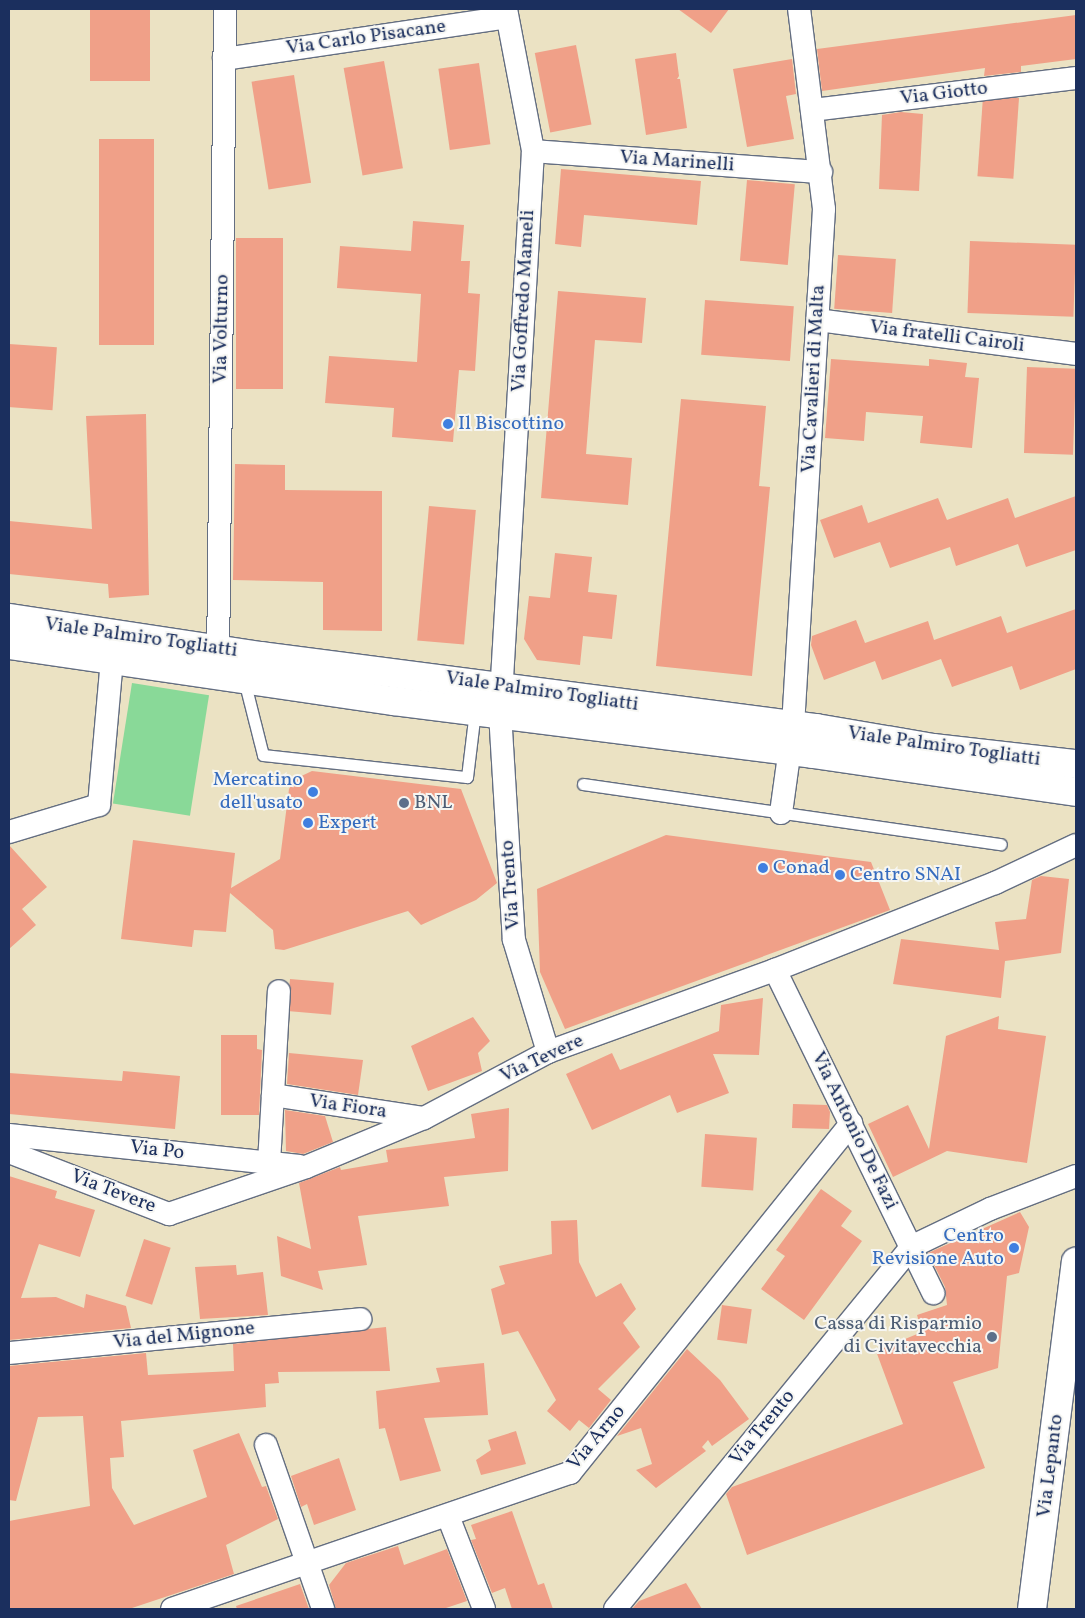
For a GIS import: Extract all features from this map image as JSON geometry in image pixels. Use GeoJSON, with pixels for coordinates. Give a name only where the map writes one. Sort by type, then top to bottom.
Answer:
{"type":"FeatureCollection","features":[{"type":"Feature","properties":{"kind":"street","name":"Via Volturno"},"geometry":{"type":"LineString","coordinates":[[225,9],[227,668]]}},
{"type":"Feature","properties":{"kind":"street","name":"Via Cavalieri di Malta"},"geometry":{"type":"LineString","coordinates":[[781,812],[791,738],[824,209],[821,172],[799,9]]}},
{"type":"Feature","properties":{"kind":"street","name":"Via Carlo Pisacane"},"geometry":{"type":"LineString","coordinates":[[224,59],[506,13]]}},
{"type":"Feature","properties":{"kind":"street","name":"Via Goffredo Mameli"},"geometry":{"type":"LineString","coordinates":[[488,712],[503,686],[533,151],[506,13]]}},
{"type":"Feature","properties":{"kind":"street","name":"Via Giotto"},"geometry":{"type":"LineString","coordinates":[[812,110],[1076,78]]}},
{"type":"Feature","properties":{"kind":"street","name":"Via Marinelli"},"geometry":{"type":"LineString","coordinates":[[533,151],[821,172]]}},
{"type":"Feature","properties":{"kind":"street","name":"Via fratelli Cairoli"},"geometry":{"type":"LineString","coordinates":[[818,320],[1076,354]]}},
{"type":"Feature","properties":{"kind":"street","name":"Viale Palmiro Togliatti"},"geometry":{"type":"LineString","coordinates":[[9,618],[227,668],[488,712],[933,748],[1076,764]]}},
{"type":"Feature","properties":{"kind":"street","name":"Viale Palmiro Togliatti"},"geometry":{"type":"LineString","coordinates":[[9,645],[112,660],[503,686],[1076,792]]}},
{"type":"Feature","properties":{"kind":"street"},"geometry":{"type":"LineString","coordinates":[[9,832],[99,805],[112,660]]}},
{"type":"Feature","properties":{"kind":"street","name":"Via Trento"},"geometry":{"type":"LineString","coordinates":[[488,712],[514,940],[548,1052]]}},
{"type":"Feature","properties":{"kind":"street","name":"Via Tevere"},"geometry":{"type":"LineString","coordinates":[[9,1152],[169,1214],[306,1167],[424,1118],[548,1052],[775,970],[996,883],[1076,845]]}},
{"type":"Feature","properties":{"kind":"street","name":"Via Antonio De Fazi"},"geometry":{"type":"LineString","coordinates":[[775,970],[933,1294]]}},
{"type":"Feature","properties":{"kind":"street"},"geometry":{"type":"LineString","coordinates":[[269,1163],[279,991]]}},
{"type":"Feature","properties":{"kind":"street","name":"Via Fiora"},"geometry":{"type":"LineString","coordinates":[[273,1095],[424,1118]]}},
{"type":"Feature","properties":{"kind":"street","name":"Via Arno"},"geometry":{"type":"LineString","coordinates":[[172,1609],[570,1473],[850,1123]]}},
{"type":"Feature","properties":{"kind":"street","name":"Via Po"},"geometry":{"type":"LineString","coordinates":[[9,1135],[306,1167]]}},
{"type":"Feature","properties":{"kind":"street"},"geometry":{"type":"LineString","coordinates":[[911,1247],[990,1209],[1076,1176]]}},
{"type":"Feature","properties":{"kind":"street","name":"Via Trento"},"geometry":{"type":"LineString","coordinates":[[615,1609],[911,1247]]}},
{"type":"Feature","properties":{"kind":"street","name":"Via Lepanto"},"geometry":{"type":"LineString","coordinates":[[1032,1609],[1076,1262]]}},
{"type":"Feature","properties":{"kind":"street","name":"Via del Mignone"},"geometry":{"type":"LineString","coordinates":[[9,1353],[360,1319]]}},
{"type":"Feature","properties":{"kind":"street"},"geometry":{"type":"LineString","coordinates":[[266,1445],[323,1609]]}},
{"type":"Feature","properties":{"kind":"street"},"geometry":{"type":"LineString","coordinates":[[448,1516],[484,1609]]}},
{"type":"Feature","properties":{"kind":"lane"},"geometry":{"type":"LineString","coordinates":[[227,668],[263,755],[467,777],[488,712]]}},
{"type":"Feature","properties":{"kind":"lane"},"geometry":{"type":"LineString","coordinates":[[582,784],[1000,844]]}},
{"type":"Feature","properties":{"kind":"green space"},"geometry":{"type":"Polygon","coordinates":[[[132,683],[209,695],[190,816],[113,803],[132,683]]]}},
{"type":"Feature","properties":{"kind":"building"},"geometry":{"type":"Polygon","coordinates":[[[90,9],[150,9],[150,81],[90,81],[90,9]]]}},
{"type":"Feature","properties":{"kind":"building"},"geometry":{"type":"Polygon","coordinates":[[[678,9],[729,9],[711,33],[678,9]]]}},
{"type":"Feature","properties":{"kind":"building"},"geometry":{"type":"Polygon","coordinates":[[[1076,15],[1076,59],[1021,66],[1021,72],[984,76],[985,68],[822,91],[817,49],[1076,15]]]}},
{"type":"Feature","properties":{"kind":"building"},"geometry":{"type":"Polygon","coordinates":[[[576,45],[591,125],[550,133],[535,53],[576,45]]]}},
{"type":"Feature","properties":{"kind":"building"},"geometry":{"type":"Polygon","coordinates":[[[676,53],[679,76],[677,79],[680,79],[687,128],[646,135],[635,59],[676,53]]]}},
{"type":"Feature","properties":{"kind":"building"},"geometry":{"type":"Polygon","coordinates":[[[792,59],[796,94],[786,96],[794,139],[747,147],[733,69],[792,59]]]}},
{"type":"Feature","properties":{"kind":"building"},"geometry":{"type":"Polygon","coordinates":[[[384,61],[403,168],[363,175],[344,68],[384,61]]]}},
{"type":"Feature","properties":{"kind":"building"},"geometry":{"type":"Polygon","coordinates":[[[479,63],[490,144],[450,150],[438,69],[479,63]]]}},
{"type":"Feature","properties":{"kind":"building"},"geometry":{"type":"Polygon","coordinates":[[[294,75],[311,183],[269,189],[252,82],[294,75]]]}},
{"type":"Feature","properties":{"kind":"building"},"geometry":{"type":"Polygon","coordinates":[[[983,95],[1019,98],[1013,179],[977,176],[983,95]]]}},
{"type":"Feature","properties":{"kind":"building"},"geometry":{"type":"Polygon","coordinates":[[[901,112],[923,114],[919,191],[879,189],[882,115],[901,112]]]}},
{"type":"Feature","properties":{"kind":"building"},"geometry":{"type":"Polygon","coordinates":[[[99,139],[154,139],[154,345],[99,345],[99,139]]]}},
{"type":"Feature","properties":{"kind":"building"},"geometry":{"type":"Polygon","coordinates":[[[561,169],[701,181],[697,225],[584,215],[581,247],[555,244],[561,169]]]}},
{"type":"Feature","properties":{"kind":"building"},"geometry":{"type":"Polygon","coordinates":[[[747,180],[795,184],[788,265],[740,261],[747,180]]]}},
{"type":"Feature","properties":{"kind":"building"},"geometry":{"type":"Polygon","coordinates":[[[413,221],[464,225],[461,261],[470,261],[468,293],[480,294],[475,371],[459,370],[453,442],[392,437],[394,408],[325,403],[329,356],[417,362],[421,294],[337,288],[340,246],[411,251],[413,221]]]}},
{"type":"Feature","properties":{"kind":"building"},"geometry":{"type":"Polygon","coordinates":[[[236,238],[283,238],[283,389],[236,389],[236,238]]]}},
{"type":"Feature","properties":{"kind":"building"},"geometry":{"type":"Polygon","coordinates":[[[970,241],[1076,245],[1073,317],[967,313],[970,241]]]}},
{"type":"Feature","properties":{"kind":"building"},"geometry":{"type":"Polygon","coordinates":[[[838,255],[896,259],[892,313],[834,309],[838,255]]]}},
{"type":"Feature","properties":{"kind":"building"},"geometry":{"type":"Polygon","coordinates":[[[558,291],[646,298],[642,343],[595,340],[586,454],[632,458],[628,505],[541,498],[558,291]]]}},
{"type":"Feature","properties":{"kind":"building"},"geometry":{"type":"Polygon","coordinates":[[[705,300],[794,306],[790,361],[701,355],[705,300]]]}},
{"type":"Feature","properties":{"kind":"building"},"geometry":{"type":"Polygon","coordinates":[[[9,344],[57,347],[52,410],[9,407],[9,344]]]}},
{"type":"Feature","properties":{"kind":"building"},"geometry":{"type":"Polygon","coordinates":[[[831,359],[929,366],[929,359],[967,363],[965,377],[979,378],[972,448],[920,443],[923,416],[866,412],[864,441],[825,438],[831,359]]]}},
{"type":"Feature","properties":{"kind":"building"},"geometry":{"type":"Polygon","coordinates":[[[1027,367],[1076,369],[1073,455],[1024,453],[1027,367]]]}},
{"type":"Feature","properties":{"kind":"building"},"geometry":{"type":"Polygon","coordinates":[[[681,399],[766,406],[759,486],[770,487],[752,676],[656,666],[681,399]]]}},
{"type":"Feature","properties":{"kind":"building"},"geometry":{"type":"Polygon","coordinates":[[[146,414],[149,595],[109,598],[108,584],[9,574],[9,521],[92,529],[86,416],[146,414]]]}},
{"type":"Feature","properties":{"kind":"building"},"geometry":{"type":"Polygon","coordinates":[[[235,464],[285,465],[285,490],[382,491],[382,631],[323,630],[323,582],[233,580],[235,464]]]}},
{"type":"Feature","properties":{"kind":"building"},"geometry":{"type":"Polygon","coordinates":[[[1076,496],[1076,550],[1026,567],[1018,544],[956,566],[950,547],[890,568],[880,542],[834,558],[820,520],[862,505],[868,523],[938,498],[947,520],[1008,498],[1015,518],[1076,496]]]}},
{"type":"Feature","properties":{"kind":"building"},"geometry":{"type":"Polygon","coordinates":[[[429,506],[476,510],[464,645],[417,640],[429,506]]]}},
{"type":"Feature","properties":{"kind":"building"},"geometry":{"type":"Polygon","coordinates":[[[555,553],[592,557],[588,592],[617,595],[612,639],[583,636],[580,665],[537,660],[524,639],[529,596],[550,598],[555,553]]]}},
{"type":"Feature","properties":{"kind":"building"},"geometry":{"type":"Polygon","coordinates":[[[1076,609],[1076,669],[1020,690],[1012,666],[952,687],[941,659],[882,680],[875,661],[824,680],[811,645],[812,636],[856,620],[865,643],[928,621],[934,640],[1001,616],[1007,633],[1076,609]]]}},
{"type":"Feature","properties":{"kind":"building"},"geometry":{"type":"Polygon","coordinates":[[[312,771],[461,789],[497,883],[476,900],[421,925],[408,911],[284,950],[275,949],[273,930],[230,893],[226,932],[194,930],[192,947],[121,939],[133,840],[235,853],[231,888],[280,859],[289,789],[295,779],[312,771]]]}},
{"type":"Feature","properties":{"kind":"building"},"geometry":{"type":"Polygon","coordinates":[[[666,835],[871,862],[890,910],[565,1029],[540,972],[537,889],[666,835]]]}},
{"type":"Feature","properties":{"kind":"building"},"geometry":{"type":"Polygon","coordinates":[[[9,845],[47,887],[22,909],[36,925],[9,949],[9,845]]]}},
{"type":"Feature","properties":{"kind":"building"},"geometry":{"type":"Polygon","coordinates":[[[1041,876],[1069,879],[1061,953],[1005,961],[1001,998],[893,984],[901,939],[999,950],[995,922],[1026,919],[1032,880],[1041,876]]]}},
{"type":"Feature","properties":{"kind":"building"},"geometry":{"type":"Polygon","coordinates":[[[290,979],[334,983],[331,1015],[287,1011],[290,979]]]}},
{"type":"Feature","properties":{"kind":"building"},"geometry":{"type":"Polygon","coordinates":[[[763,998],[759,1055],[713,1054],[729,1093],[677,1113],[670,1095],[592,1130],[566,1074],[612,1053],[620,1070],[719,1031],[721,1005],[763,998]]]}},
{"type":"Feature","properties":{"kind":"building"},"geometry":{"type":"Polygon","coordinates":[[[999,1016],[998,1029],[1046,1036],[1027,1163],[947,1151],[893,1177],[868,1124],[908,1105],[929,1149],[946,1036],[999,1016]]]}},
{"type":"Feature","properties":{"kind":"building"},"geometry":{"type":"Polygon","coordinates":[[[473,1017],[490,1041],[478,1053],[482,1071],[428,1091],[411,1046],[473,1017]]]}},
{"type":"Feature","properties":{"kind":"building"},"geometry":{"type":"Polygon","coordinates":[[[221,1035],[257,1035],[257,1049],[262,1050],[259,1115],[221,1115],[221,1035]]]}},
{"type":"Feature","properties":{"kind":"building"},"geometry":{"type":"Polygon","coordinates":[[[289,1053],[363,1060],[358,1095],[287,1084],[289,1053]]]}},
{"type":"Feature","properties":{"kind":"building"},"geometry":{"type":"Polygon","coordinates":[[[123,1071],[180,1076],[175,1129],[9,1114],[9,1073],[122,1081],[123,1071]]]}},
{"type":"Feature","properties":{"kind":"building"},"geometry":{"type":"Polygon","coordinates":[[[793,1104],[827,1105],[830,1112],[829,1129],[792,1128],[793,1104]]]}},
{"type":"Feature","properties":{"kind":"building"},"geometry":{"type":"Polygon","coordinates":[[[509,1108],[508,1171],[444,1177],[449,1206],[358,1216],[367,1265],[318,1271],[323,1290],[281,1276],[277,1236],[311,1249],[299,1183],[340,1167],[341,1170],[388,1162],[386,1150],[475,1138],[471,1114],[509,1108]]]}},
{"type":"Feature","properties":{"kind":"building"},"geometry":{"type":"Polygon","coordinates":[[[285,1110],[325,1116],[333,1142],[303,1154],[286,1151],[285,1110]]]}},
{"type":"Feature","properties":{"kind":"building"},"geometry":{"type":"Polygon","coordinates":[[[705,1134],[757,1138],[753,1190],[701,1187],[705,1134]]]}},
{"type":"Feature","properties":{"kind":"building"},"geometry":{"type":"Polygon","coordinates":[[[9,1176],[57,1191],[55,1198],[95,1210],[80,1257],[39,1244],[21,1298],[56,1297],[84,1308],[86,1294],[126,1306],[131,1328],[9,1340],[9,1176]]]}},
{"type":"Feature","properties":{"kind":"building"},"geometry":{"type":"Polygon","coordinates":[[[821,1189],[852,1211],[841,1226],[862,1241],[804,1320],[761,1289],[785,1256],[776,1250],[821,1189]]]}},
{"type":"Feature","properties":{"kind":"building"},"geometry":{"type":"Polygon","coordinates":[[[1020,1212],[1029,1227],[1019,1273],[1007,1276],[998,1368],[953,1382],[985,1468],[747,1555],[726,1494],[732,1487],[903,1424],[876,1351],[922,1332],[917,1315],[947,1305],[945,1287],[928,1253],[1020,1212]]]}},
{"type":"Feature","properties":{"kind":"building"},"geometry":{"type":"Polygon","coordinates":[[[577,1220],[579,1262],[596,1297],[621,1283],[636,1309],[623,1323],[640,1347],[598,1389],[611,1400],[589,1428],[579,1420],[570,1431],[547,1411],[556,1400],[518,1331],[502,1335],[491,1289],[505,1284],[499,1266],[552,1254],[551,1221],[577,1220]]]}},
{"type":"Feature","properties":{"kind":"building"},"geometry":{"type":"Polygon","coordinates":[[[144,1239],[171,1248],[152,1305],[125,1296],[144,1239]]]}},
{"type":"Feature","properties":{"kind":"building"},"geometry":{"type":"Polygon","coordinates":[[[236,1265],[237,1275],[263,1272],[268,1315],[200,1319],[195,1267],[236,1265]]]}},
{"type":"Feature","properties":{"kind":"building"},"geometry":{"type":"Polygon","coordinates":[[[722,1305],[752,1309],[747,1344],[717,1340],[722,1305]]]}},
{"type":"Feature","properties":{"kind":"building"},"geometry":{"type":"Polygon","coordinates":[[[386,1327],[390,1371],[278,1372],[279,1383],[265,1384],[266,1407],[121,1421],[124,1457],[110,1458],[112,1488],[134,1525],[207,1497],[193,1450],[239,1433],[262,1487],[266,1486],[278,1519],[226,1545],[234,1574],[129,1609],[9,1609],[9,1521],[90,1506],[83,1416],[38,1417],[16,1501],[9,1500],[9,1366],[146,1353],[148,1375],[234,1371],[233,1344],[386,1327]]]}},
{"type":"Feature","properties":{"kind":"building"},"geometry":{"type":"Polygon","coordinates":[[[687,1349],[720,1380],[749,1419],[712,1446],[708,1440],[702,1447],[706,1451],[656,1488],[636,1470],[652,1464],[641,1428],[617,1436],[687,1349]]]}},
{"type":"Feature","properties":{"kind":"building"},"geometry":{"type":"Polygon","coordinates":[[[484,1363],[488,1415],[424,1418],[441,1471],[400,1481],[385,1428],[379,1429],[376,1391],[440,1382],[436,1368],[484,1363]]]}},
{"type":"Feature","properties":{"kind":"building"},"geometry":{"type":"Polygon","coordinates":[[[516,1431],[526,1464],[481,1475],[476,1460],[491,1450],[488,1440],[516,1431]]]}},
{"type":"Feature","properties":{"kind":"building"},"geometry":{"type":"Polygon","coordinates":[[[339,1458],[356,1510],[314,1525],[307,1504],[301,1507],[291,1476],[339,1458]]]}},
{"type":"Feature","properties":{"kind":"building"},"geometry":{"type":"Polygon","coordinates":[[[512,1511],[538,1585],[544,1583],[553,1609],[512,1609],[505,1588],[492,1593],[471,1540],[476,1539],[471,1525],[512,1511]]]}},
{"type":"Feature","properties":{"kind":"building"},"geometry":{"type":"Polygon","coordinates":[[[398,1546],[404,1565],[447,1549],[467,1601],[443,1609],[336,1609],[329,1585],[346,1563],[398,1546]]]}},
{"type":"Feature","properties":{"kind":"building"},"geometry":{"type":"Polygon","coordinates":[[[686,1583],[702,1609],[632,1609],[639,1601],[686,1583]]]}},
{"type":"Feature","properties":{"kind":"building"},"geometry":{"type":"Polygon","coordinates":[[[300,1584],[309,1609],[237,1609],[236,1606],[300,1584]]]}},
{"type":"Feature","properties":{"kind":"place","name":"Il Biscottino"},"geometry":{"type":"Point","coordinates":[448,424]}},
{"type":"Feature","properties":{"kind":"place","name":"Mercatino dell'usato"},"geometry":{"type":"Point","coordinates":[313,792]}},
{"type":"Feature","properties":{"kind":"place","name":"BNL"},"geometry":{"type":"Point","coordinates":[404,803]}},
{"type":"Feature","properties":{"kind":"place","name":"Expert"},"geometry":{"type":"Point","coordinates":[308,823]}},
{"type":"Feature","properties":{"kind":"place","name":"Conad"},"geometry":{"type":"Point","coordinates":[763,868]}},
{"type":"Feature","properties":{"kind":"place","name":"Centro SNAI"},"geometry":{"type":"Point","coordinates":[840,875]}},
{"type":"Feature","properties":{"kind":"place","name":"Centro Revisione Auto"},"geometry":{"type":"Point","coordinates":[1014,1248]}},
{"type":"Feature","properties":{"kind":"place","name":"Cassa di Risparmio di Civitavecchia"},"geometry":{"type":"Point","coordinates":[992,1337]}}]}
